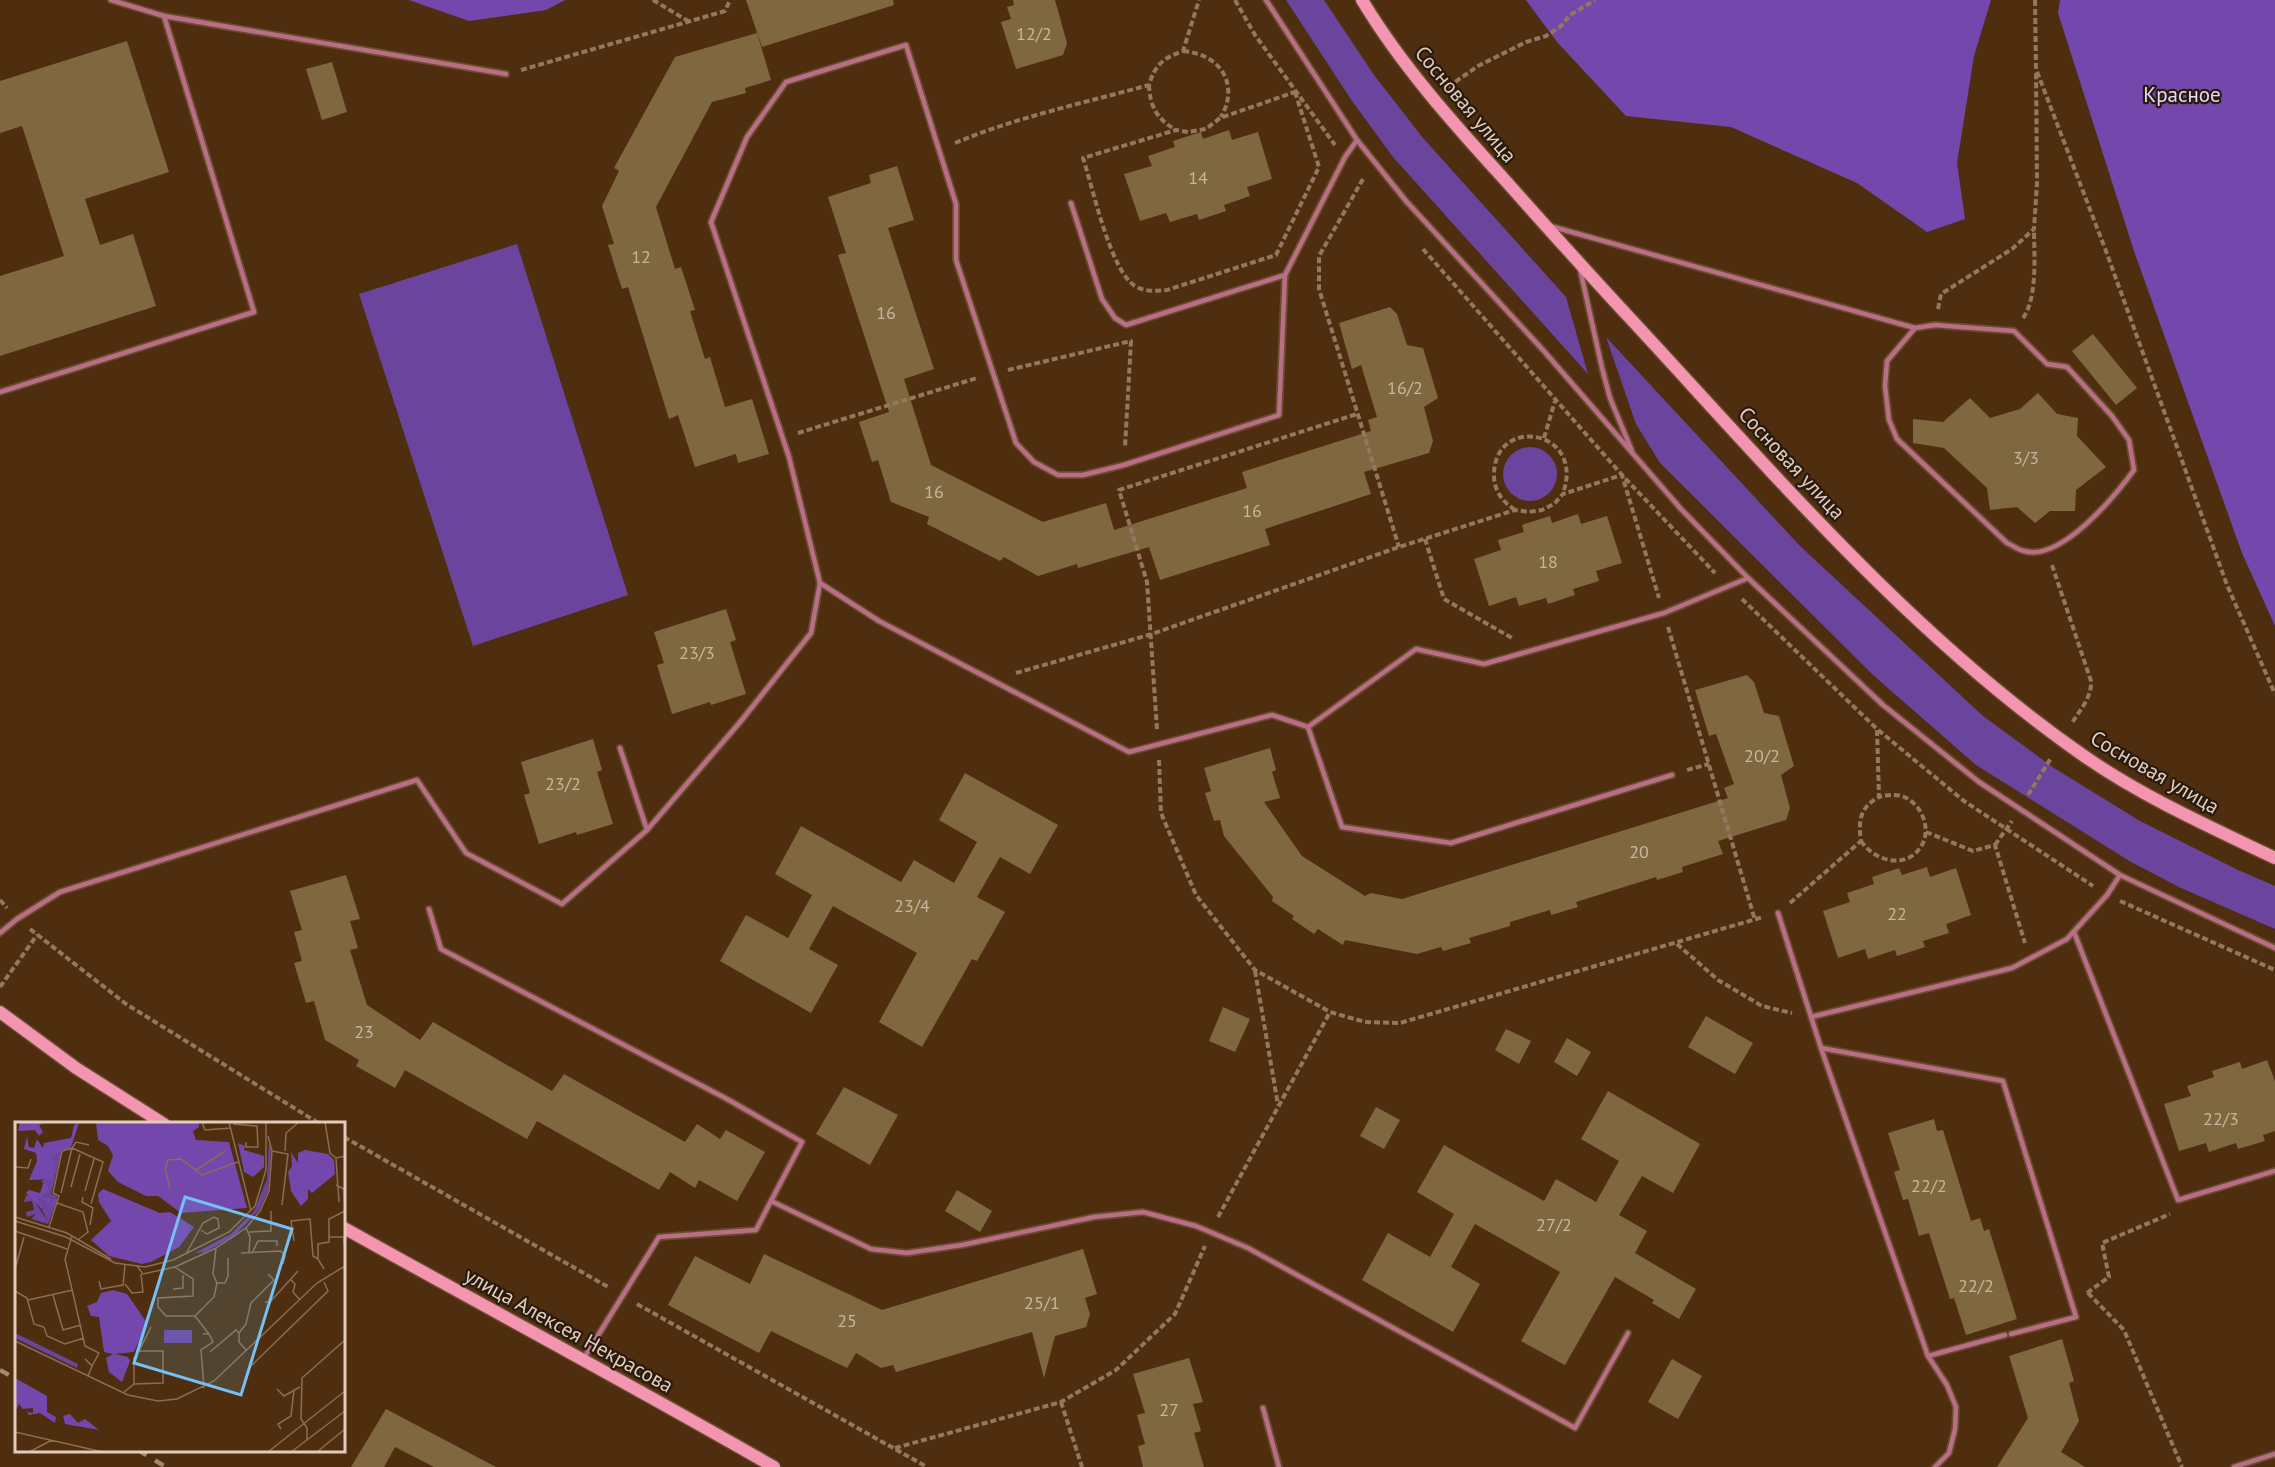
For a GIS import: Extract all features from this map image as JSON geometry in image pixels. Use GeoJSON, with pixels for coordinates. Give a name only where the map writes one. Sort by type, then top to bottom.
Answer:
{"type":"FeatureCollection","features":[{"type":"Feature","properties":{"kind":"street","name":"Сосновая улица"},"geometry":{"type":"LineString","coordinates":[[1362,0],[1432,98],[1579,264],[1810,512],[1919,621],[1996,691],[2086,758],[2149,795],[2275,858]]}},
{"type":"Feature","properties":{"kind":"street"},"geometry":{"type":"LineString","coordinates":[[0,1012],[76,1068],[161,1122]]}},
{"type":"Feature","properties":{"kind":"street","name":"улица Алексея Некрасова"},"geometry":{"type":"LineString","coordinates":[[345,1229],[774,1467]]}},
{"type":"Feature","properties":{"kind":"lane"},"geometry":{"type":"LineString","coordinates":[[111,0],[164,16],[506,74]]}},
{"type":"Feature","properties":{"kind":"lane"},"geometry":{"type":"LineString","coordinates":[[1266,0],[1357,140],[1406,201],[1543,350],[1681,509],[1748,578],[1883,705],[1979,782],[2120,875],[2275,948]]}},
{"type":"Feature","properties":{"kind":"lane"},"geometry":{"type":"LineString","coordinates":[[0,392],[254,312],[164,16]]}},
{"type":"Feature","properties":{"kind":"lane"},"geometry":{"type":"LineString","coordinates":[[0,933],[17,919],[60,892],[417,780],[466,853],[562,904],[647,830],[741,721],[810,633],[820,583],[789,457],[711,222],[747,137],[786,82],[906,45],[956,204],[956,260],[1016,443],[1034,462],[1058,475],[1083,475],[1124,465],[1279,415],[1285,275],[1345,157],[1357,140]]}},
{"type":"Feature","properties":{"kind":"lane"},"geometry":{"type":"LineString","coordinates":[[1071,203],[1102,299],[1115,318],[1126,325],[1285,275]]}},
{"type":"Feature","properties":{"kind":"lane"},"geometry":{"type":"LineString","coordinates":[[1545,225],[1915,328],[1935,324],[2014,331],[2047,364],[2067,367],[2112,416],[2129,440],[2134,470],[2116,495],[2071,538],[2047,550],[2025,552],[2007,543],[1897,439],[1888,420],[1885,386],[1887,361],[1915,328]]}},
{"type":"Feature","properties":{"kind":"lane"},"geometry":{"type":"LineString","coordinates":[[1579,264],[1604,378],[1634,456]]}},
{"type":"Feature","properties":{"kind":"lane"},"geometry":{"type":"LineString","coordinates":[[1308,727],[1416,649],[1484,664],[1664,613],[1748,578]]}},
{"type":"Feature","properties":{"kind":"lane"},"geometry":{"type":"LineString","coordinates":[[820,583],[879,621],[1129,752],[1272,715],[1308,727]]}},
{"type":"Feature","properties":{"kind":"lane"},"geometry":{"type":"LineString","coordinates":[[1308,727],[1342,827],[1451,843],[1672,775]]}},
{"type":"Feature","properties":{"kind":"lane"},"geometry":{"type":"LineString","coordinates":[[620,748],[647,830]]}},
{"type":"Feature","properties":{"kind":"lane"},"geometry":{"type":"LineString","coordinates":[[1811,1017],[2012,968],[2067,939],[2107,895],[2120,875]]}},
{"type":"Feature","properties":{"kind":"lane"},"geometry":{"type":"LineString","coordinates":[[429,909],[441,949],[727,1099],[802,1142],[756,1230],[659,1237],[621,1295],[583,1360]]}},
{"type":"Feature","properties":{"kind":"lane"},"geometry":{"type":"LineString","coordinates":[[1778,913],[1821,1048],[1928,1356],[1947,1385],[1956,1407],[1955,1429],[1949,1453],[1935,1467]]}},
{"type":"Feature","properties":{"kind":"lane"},"geometry":{"type":"LineString","coordinates":[[2074,932],[2178,1200],[2275,1171]]}},
{"type":"Feature","properties":{"kind":"lane"},"geometry":{"type":"LineString","coordinates":[[1821,1048],[2003,1081],[2076,1317],[2011,1334]]}},
{"type":"Feature","properties":{"kind":"lane"},"geometry":{"type":"LineString","coordinates":[[771,1201],[871,1249],[907,1253],[962,1245],[1094,1217],[1143,1212],[1196,1226],[1248,1248],[1575,1428],[1628,1333]]}},
{"type":"Feature","properties":{"kind":"lane"},"geometry":{"type":"LineString","coordinates":[[1928,1356],[2005,1335]]}},
{"type":"Feature","properties":{"kind":"lane"},"geometry":{"type":"LineString","coordinates":[[1263,1408],[1280,1467]]}},
{"type":"Feature","properties":{"kind":"lane"},"geometry":{"type":"LineString","coordinates":[[2234,1467],[2275,1454]]}},
{"type":"Feature","properties":{"kind":"path"},"geometry":{"type":"LineString","coordinates":[[653,0],[689,21]]}},
{"type":"Feature","properties":{"kind":"path"},"geometry":{"type":"LineString","coordinates":[[506,74],[725,11],[729,0]]}},
{"type":"Feature","properties":{"kind":"path"},"geometry":{"type":"LineString","coordinates":[[1183,51],[1199,0]]}},
{"type":"Feature","properties":{"kind":"path"},"geometry":{"type":"LineString","coordinates":[[1432,98],[1478,66],[1526,42],[1546,36],[1570,15],[1595,0]]}},
{"type":"Feature","properties":{"kind":"path"},"geometry":{"type":"LineString","coordinates":[[2029,310],[2033,280],[2037,183],[2034,0]]}},
{"type":"Feature","properties":{"kind":"path"},"geometry":{"type":"LineString","coordinates":[[1176,130],[1083,158],[1112,253],[1124,276],[1136,287],[1150,291],[1167,290],[1276,255],[1319,167],[1295,92],[1220,118],[1206,129],[1188,132],[1176,130],[1165,123],[1154,111],[1149,85],[1153,72],[1161,61],[1183,51],[1206,56],[1223,72],[1229,98],[1220,118]]}},
{"type":"Feature","properties":{"kind":"path"},"geometry":{"type":"LineString","coordinates":[[2036,69],[2106,251],[2227,585],[2275,694]]}},
{"type":"Feature","properties":{"kind":"path"},"geometry":{"type":"LineString","coordinates":[[939,150],[975,134],[1149,85]]}},
{"type":"Feature","properties":{"kind":"path"},"geometry":{"type":"LineString","coordinates":[[1363,178],[1319,256],[1319,289],[1399,547]]}},
{"type":"Feature","properties":{"kind":"path"},"geometry":{"type":"LineString","coordinates":[[1941,294],[2012,249],[2034,229]]}},
{"type":"Feature","properties":{"kind":"path"},"geometry":{"type":"LineString","coordinates":[[1544,438],[1555,400]]}},
{"type":"Feature","properties":{"kind":"path"},"geometry":{"type":"LineString","coordinates":[[1357,414],[1119,490],[1148,582],[1161,813],[1196,895],[1255,970],[1330,1012],[1365,1022],[1400,1023],[1778,913],[1861,841]]}},
{"type":"Feature","properties":{"kind":"path"},"geometry":{"type":"LineString","coordinates":[[1515,510],[1502,498],[1494,485],[1498,454],[1504,446],[1513,441],[1533,436],[1544,438],[1561,452],[1567,474],[1563,494]]}},
{"type":"Feature","properties":{"kind":"path"},"geometry":{"type":"LineString","coordinates":[[992,680],[1152,634],[1399,547],[1515,510],[1529,512],[1542,510],[1554,504],[1563,494],[1622,475],[1755,920]]}},
{"type":"Feature","properties":{"kind":"path"},"geometry":{"type":"LineString","coordinates":[[1425,539],[1444,599],[1516,641]]}},
{"type":"Feature","properties":{"kind":"path"},"geometry":{"type":"LineString","coordinates":[[1926,832],[1973,851],[1995,845],[2062,740],[2091,689],[2091,681],[2047,550]]}},
{"type":"Feature","properties":{"kind":"path"},"geometry":{"type":"LineString","coordinates":[[1648,601],[1659,598]]}},
{"type":"Feature","properties":{"kind":"path"},"geometry":{"type":"LineString","coordinates":[[1877,729],[1879,797]]}},
{"type":"Feature","properties":{"kind":"path"},"geometry":{"type":"LineString","coordinates":[[1672,775],[1708,764]]}},
{"type":"Feature","properties":{"kind":"path"},"geometry":{"type":"LineString","coordinates":[[1902,796],[1918,806],[1926,832],[1922,844],[1907,858],[1896,861],[1879,858],[1868,851],[1861,841],[1859,826],[1862,810],[1869,802],[1879,797],[1902,796]]}},
{"type":"Feature","properties":{"kind":"path"},"geometry":{"type":"LineString","coordinates":[[1995,845],[2030,959]]}},
{"type":"Feature","properties":{"kind":"path"},"geometry":{"type":"LineString","coordinates":[[0,900],[17,919],[126,1004],[317,1122]]}},
{"type":"Feature","properties":{"kind":"path"},"geometry":{"type":"LineString","coordinates":[[0,987],[37,935]]}},
{"type":"Feature","properties":{"kind":"path"},"geometry":{"type":"LineString","coordinates":[[1677,944],[1718,980],[1762,1006],[1811,1017]]}},
{"type":"Feature","properties":{"kind":"path"},"geometry":{"type":"LineString","coordinates":[[1255,970],[1279,1107]]}},
{"type":"Feature","properties":{"kind":"path"},"geometry":{"type":"LineString","coordinates":[[895,1448],[1061,1402],[1116,1370],[1175,1314],[1210,1232],[1330,1012]]}},
{"type":"Feature","properties":{"kind":"path"},"geometry":{"type":"LineString","coordinates":[[2072,1304],[2109,1277],[2102,1243],[2170,1215],[2178,1200]]}},
{"type":"Feature","properties":{"kind":"path"},"geometry":{"type":"LineString","coordinates":[[2087,1293],[2124,1330],[2182,1467]]}},
{"type":"Feature","properties":{"kind":"path"},"geometry":{"type":"LineString","coordinates":[[1061,1402],[1082,1467]]}},
{"type":"Feature","properties":{"kind":"shaded area"},"geometry":{"type":"Polygon","coordinates":[[[1286,0],[1324,0],[1374,75],[1423,138],[1566,297],[1588,374],[1393,157],[1352,101],[1286,0]]]}},
{"type":"Feature","properties":{"kind":"shaded area"},"geometry":{"type":"Polygon","coordinates":[[[517,244],[628,595],[473,646],[359,294],[517,244]]]}},
{"type":"Feature","properties":{"kind":"shaded area"},"geometry":{"type":"Polygon","coordinates":[[[1606,337],[1800,546],[1983,716],[2054,768],[2140,821],[2275,886],[2275,929],[2181,888],[2131,862],[1976,765],[1873,675],[1660,463],[1636,424],[1606,337]]]}},
{"type":"Feature","properties":{"kind":"shaded area"},"geometry":{"type":"Polygon","coordinates":[[[1530,447],[1540,449],[1549,455],[1555,464],[1557,474],[1555,484],[1549,493],[1540,499],[1530,501],[1520,499],[1511,493],[1505,484],[1503,474],[1505,464],[1511,455],[1520,449],[1530,447]]]}},
{"type":"Feature","properties":{"kind":"green space"},"geometry":{"type":"Polygon","coordinates":[[[409,0],[565,0],[546,10],[469,21],[409,0]]]}},
{"type":"Feature","properties":{"kind":"green space"},"geometry":{"type":"Polygon","coordinates":[[[1526,0],[1991,0],[1974,56],[1957,163],[1965,219],[1927,232],[1857,183],[1731,127],[1626,116],[1557,42],[1526,0]]]}},
{"type":"Feature","properties":{"kind":"green space","name":"Красное"},"geometry":{"type":"Polygon","coordinates":[[[2060,0],[2275,0],[2275,626],[2242,553],[2134,251],[2058,13],[2060,0]]]}},
{"type":"Feature","properties":{"kind":"building"},"geometry":{"type":"Polygon","coordinates":[[[746,0],[893,0],[894,5],[762,47],[746,0]]]}},
{"type":"Feature","properties":{"kind":"building"},"geometry":{"type":"Polygon","coordinates":[[[1013,0],[1055,0],[1067,43],[1063,55],[1016,69],[1001,22],[1011,19],[1007,7],[1014,5],[1013,0]]]}},
{"type":"Feature","properties":{"kind":"building"},"geometry":{"type":"Polygon","coordinates":[[[757,33],[771,80],[745,88],[746,93],[712,102],[656,207],[675,269],[681,267],[695,310],[690,311],[705,359],[710,357],[725,407],[752,399],[769,454],[738,463],[736,454],[695,467],[678,415],[669,419],[628,287],[622,289],[608,245],[614,244],[602,206],[619,171],[614,168],[675,57],[757,33]]]}},
{"type":"Feature","properties":{"kind":"building"},"geometry":{"type":"Polygon","coordinates":[[[127,41],[169,172],[85,199],[100,245],[133,234],[156,306],[0,356],[0,276],[64,256],[22,126],[0,133],[0,81],[127,41]]]}},
{"type":"Feature","properties":{"kind":"building"},"geometry":{"type":"Polygon","coordinates":[[[332,62],[347,112],[322,120],[306,69],[332,62]]]}},
{"type":"Feature","properties":{"kind":"building"},"geometry":{"type":"Polygon","coordinates":[[[1229,130],[1232,140],[1258,132],[1272,179],[1247,187],[1250,196],[1224,205],[1226,211],[1199,220],[1197,214],[1170,222],[1166,213],[1140,221],[1124,174],[1152,166],[1148,156],[1175,147],[1173,141],[1201,132],[1203,139],[1229,130]]]}},
{"type":"Feature","properties":{"kind":"building"},"geometry":{"type":"Polygon","coordinates":[[[897,166],[914,220],[888,228],[934,369],[904,379],[931,465],[1043,522],[1106,503],[1114,530],[1247,488],[1242,472],[1371,431],[1368,420],[1377,417],[1361,365],[1352,369],[1339,323],[1390,307],[1397,314],[1407,345],[1423,348],[1438,398],[1424,407],[1433,441],[1429,453],[1364,472],[1371,494],[1265,529],[1270,545],[1160,580],[1149,547],[1078,568],[1077,564],[1038,576],[1004,557],[1000,561],[927,524],[929,517],[891,502],[878,460],[872,462],[859,422],[889,412],[838,255],[846,253],[828,197],[871,183],[869,175],[897,166]]]}},
{"type":"Feature","properties":{"kind":"building"},"geometry":{"type":"Polygon","coordinates":[[[2093,334],[2137,388],[2116,405],[2072,351],[2093,334]]]}},
{"type":"Feature","properties":{"kind":"building"},"geometry":{"type":"Polygon","coordinates":[[[2038,393],[2057,414],[2078,418],[2077,436],[2106,467],[2076,490],[2075,511],[2050,511],[2035,523],[2017,507],[1990,510],[1987,488],[1944,448],[1913,443],[1913,419],[1943,422],[1970,398],[1990,418],[2020,409],[2038,393]]]}},
{"type":"Feature","properties":{"kind":"building"},"geometry":{"type":"Polygon","coordinates":[[[1578,514],[1581,524],[1607,516],[1622,563],[1596,571],[1599,581],[1573,589],[1575,595],[1548,604],[1546,598],[1519,606],[1516,597],[1489,606],[1474,559],[1501,550],[1498,540],[1524,532],[1522,525],[1550,516],[1552,523],[1578,514]]]}},
{"type":"Feature","properties":{"kind":"building"},"geometry":{"type":"Polygon","coordinates":[[[726,609],[736,640],[730,642],[746,694],[672,714],[657,665],[664,663],[654,632],[726,609]]]}},
{"type":"Feature","properties":{"kind":"building"},"geometry":{"type":"Polygon","coordinates":[[[1747,675],[1754,682],[1764,713],[1779,716],[1794,766],[1781,775],[1790,808],[1786,820],[1718,841],[1723,854],[1682,867],[1683,872],[1657,880],[1656,877],[1576,902],[1578,907],[1551,915],[1550,910],[1510,922],[1510,926],[1469,938],[1471,943],[1443,951],[1441,947],[1417,954],[1345,940],[1343,945],[1318,929],[1314,934],[1272,901],[1273,897],[1224,836],[1220,820],[1214,821],[1205,793],[1211,791],[1204,768],[1270,748],[1276,770],[1272,772],[1280,798],[1264,802],[1302,856],[1365,896],[1371,893],[1402,899],[1728,798],[1724,788],[1734,784],[1716,734],[1709,736],[1695,690],[1747,675]]]}},
{"type":"Feature","properties":{"kind":"building"},"geometry":{"type":"Polygon","coordinates":[[[593,739],[602,770],[597,772],[613,824],[577,835],[576,832],[539,844],[524,795],[530,793],[521,762],[593,739]]]}},
{"type":"Feature","properties":{"kind":"building"},"geometry":{"type":"Polygon","coordinates":[[[965,773],[1058,825],[1030,874],[1000,857],[977,897],[1005,912],[977,961],[972,959],[922,1047],[879,1022],[917,953],[833,906],[809,949],[838,965],[811,1013],[720,961],[746,915],[788,938],[812,895],[775,874],[801,826],[901,882],[914,860],[954,883],[977,842],[939,820],[965,773]]]}},
{"type":"Feature","properties":{"kind":"building"},"geometry":{"type":"Polygon","coordinates":[[[1927,867],[1930,877],[1956,868],[1971,915],[1946,924],[1949,933],[1923,941],[1925,947],[1897,956],[1895,950],[1868,959],[1865,949],[1838,958],[1823,911],[1850,902],[1847,893],[1874,884],[1872,877],[1899,868],[1902,875],[1927,867]]]}},
{"type":"Feature","properties":{"kind":"building"},"geometry":{"type":"Polygon","coordinates":[[[346,875],[360,919],[350,921],[358,948],[350,950],[367,1005],[420,1040],[433,1022],[552,1091],[564,1074],[685,1142],[697,1124],[720,1139],[726,1130],[765,1152],[737,1201],[699,1180],[695,1188],[670,1172],[659,1190],[537,1121],[527,1139],[405,1070],[395,1088],[356,1066],[359,1060],[325,1040],[314,1001],[306,1003],[294,963],[302,961],[294,932],[302,930],[290,891],[346,875]]]}},
{"type":"Feature","properties":{"kind":"building"},"geometry":{"type":"Polygon","coordinates":[[[1223,1007],[1250,1019],[1235,1052],[1209,1041],[1223,1007]]]}},
{"type":"Feature","properties":{"kind":"building"},"geometry":{"type":"Polygon","coordinates":[[[1706,1016],[1753,1043],[1735,1074],[1688,1047],[1706,1016]]]}},
{"type":"Feature","properties":{"kind":"building"},"geometry":{"type":"Polygon","coordinates":[[[1506,1029],[1531,1041],[1519,1064],[1495,1050],[1506,1029]]]}},
{"type":"Feature","properties":{"kind":"building"},"geometry":{"type":"Polygon","coordinates":[[[1567,1038],[1591,1052],[1577,1076],[1554,1062],[1567,1038]]]}},
{"type":"Feature","properties":{"kind":"building"},"geometry":{"type":"Polygon","coordinates":[[[2267,1060],[2275,1081],[2275,1131],[2263,1135],[2265,1141],[2238,1149],[2236,1143],[2209,1152],[2206,1143],[2179,1151],[2164,1104],[2191,1096],[2187,1086],[2214,1077],[2212,1071],[2240,1062],[2242,1069],[2267,1060]]]}},
{"type":"Feature","properties":{"kind":"building"},"geometry":{"type":"Polygon","coordinates":[[[844,1087],[898,1115],[870,1165],[816,1134],[844,1087]]]}},
{"type":"Feature","properties":{"kind":"building"},"geometry":{"type":"Polygon","coordinates":[[[1608,1091],[1700,1144],[1673,1193],[1642,1176],[1619,1215],[1647,1231],[1635,1253],[1696,1289],[1679,1319],[1652,1303],[1654,1300],[1615,1277],[1565,1365],[1521,1341],[1560,1272],[1475,1224],[1451,1267],[1480,1284],[1453,1332],[1362,1280],[1388,1233],[1430,1257],[1454,1214],[1417,1192],[1444,1145],[1544,1201],[1556,1179],[1596,1202],[1619,1161],[1581,1139],[1608,1091]]]}},
{"type":"Feature","properties":{"kind":"building"},"geometry":{"type":"Polygon","coordinates":[[[1376,1107],[1400,1120],[1384,1149],[1360,1136],[1376,1107]]]}},
{"type":"Feature","properties":{"kind":"building"},"geometry":{"type":"Polygon","coordinates":[[[1934,1119],[1937,1131],[1943,1130],[1971,1221],[1980,1218],[1984,1231],[1989,1229],[2017,1319],[1966,1335],[1954,1298],[1950,1299],[1929,1233],[1919,1236],[1908,1199],[1903,1200],[1894,1172],[1900,1170],[1888,1133],[1934,1119]]]}},
{"type":"Feature","properties":{"kind":"building"},"geometry":{"type":"Polygon","coordinates":[[[957,1190],[992,1211],[980,1232],[945,1211],[957,1190]]]}},
{"type":"Feature","properties":{"kind":"building"},"geometry":{"type":"Polygon","coordinates":[[[1083,1249],[1097,1294],[1085,1298],[1090,1314],[1086,1327],[1055,1336],[1044,1378],[1032,1332],[896,1372],[893,1365],[881,1368],[856,1353],[847,1368],[771,1331],[759,1353],[668,1305],[695,1256],[750,1284],[764,1254],[882,1310],[1083,1249]]]}},
{"type":"Feature","properties":{"kind":"building"},"geometry":{"type":"Polygon","coordinates":[[[2062,1339],[2074,1381],[2069,1383],[2079,1421],[2061,1452],[2085,1467],[1997,1467],[2028,1418],[2009,1356],[2062,1339]]]}},
{"type":"Feature","properties":{"kind":"building"},"geometry":{"type":"Polygon","coordinates":[[[1189,1358],[1203,1402],[1193,1404],[1201,1431],[1194,1433],[1204,1467],[1143,1467],[1138,1446],[1145,1444],[1137,1415],[1145,1413],[1133,1374],[1189,1358]]]}},
{"type":"Feature","properties":{"kind":"building"},"geometry":{"type":"Polygon","coordinates":[[[1672,1359],[1702,1376],[1678,1419],[1648,1402],[1672,1359]]]}},
{"type":"Feature","properties":{"kind":"building"},"geometry":{"type":"Polygon","coordinates":[[[386,1409],[496,1467],[434,1467],[395,1447],[384,1467],[351,1467],[386,1409]]]}},
{"type":"Feature","properties":{"kind":"railway"},"geometry":{"type":"LineString","coordinates":[[0,1370],[15,1378]]}},
{"type":"Feature","properties":{"kind":"railway"},"geometry":{"type":"LineString","coordinates":[[141,1452],[166,1467]]}}]}
